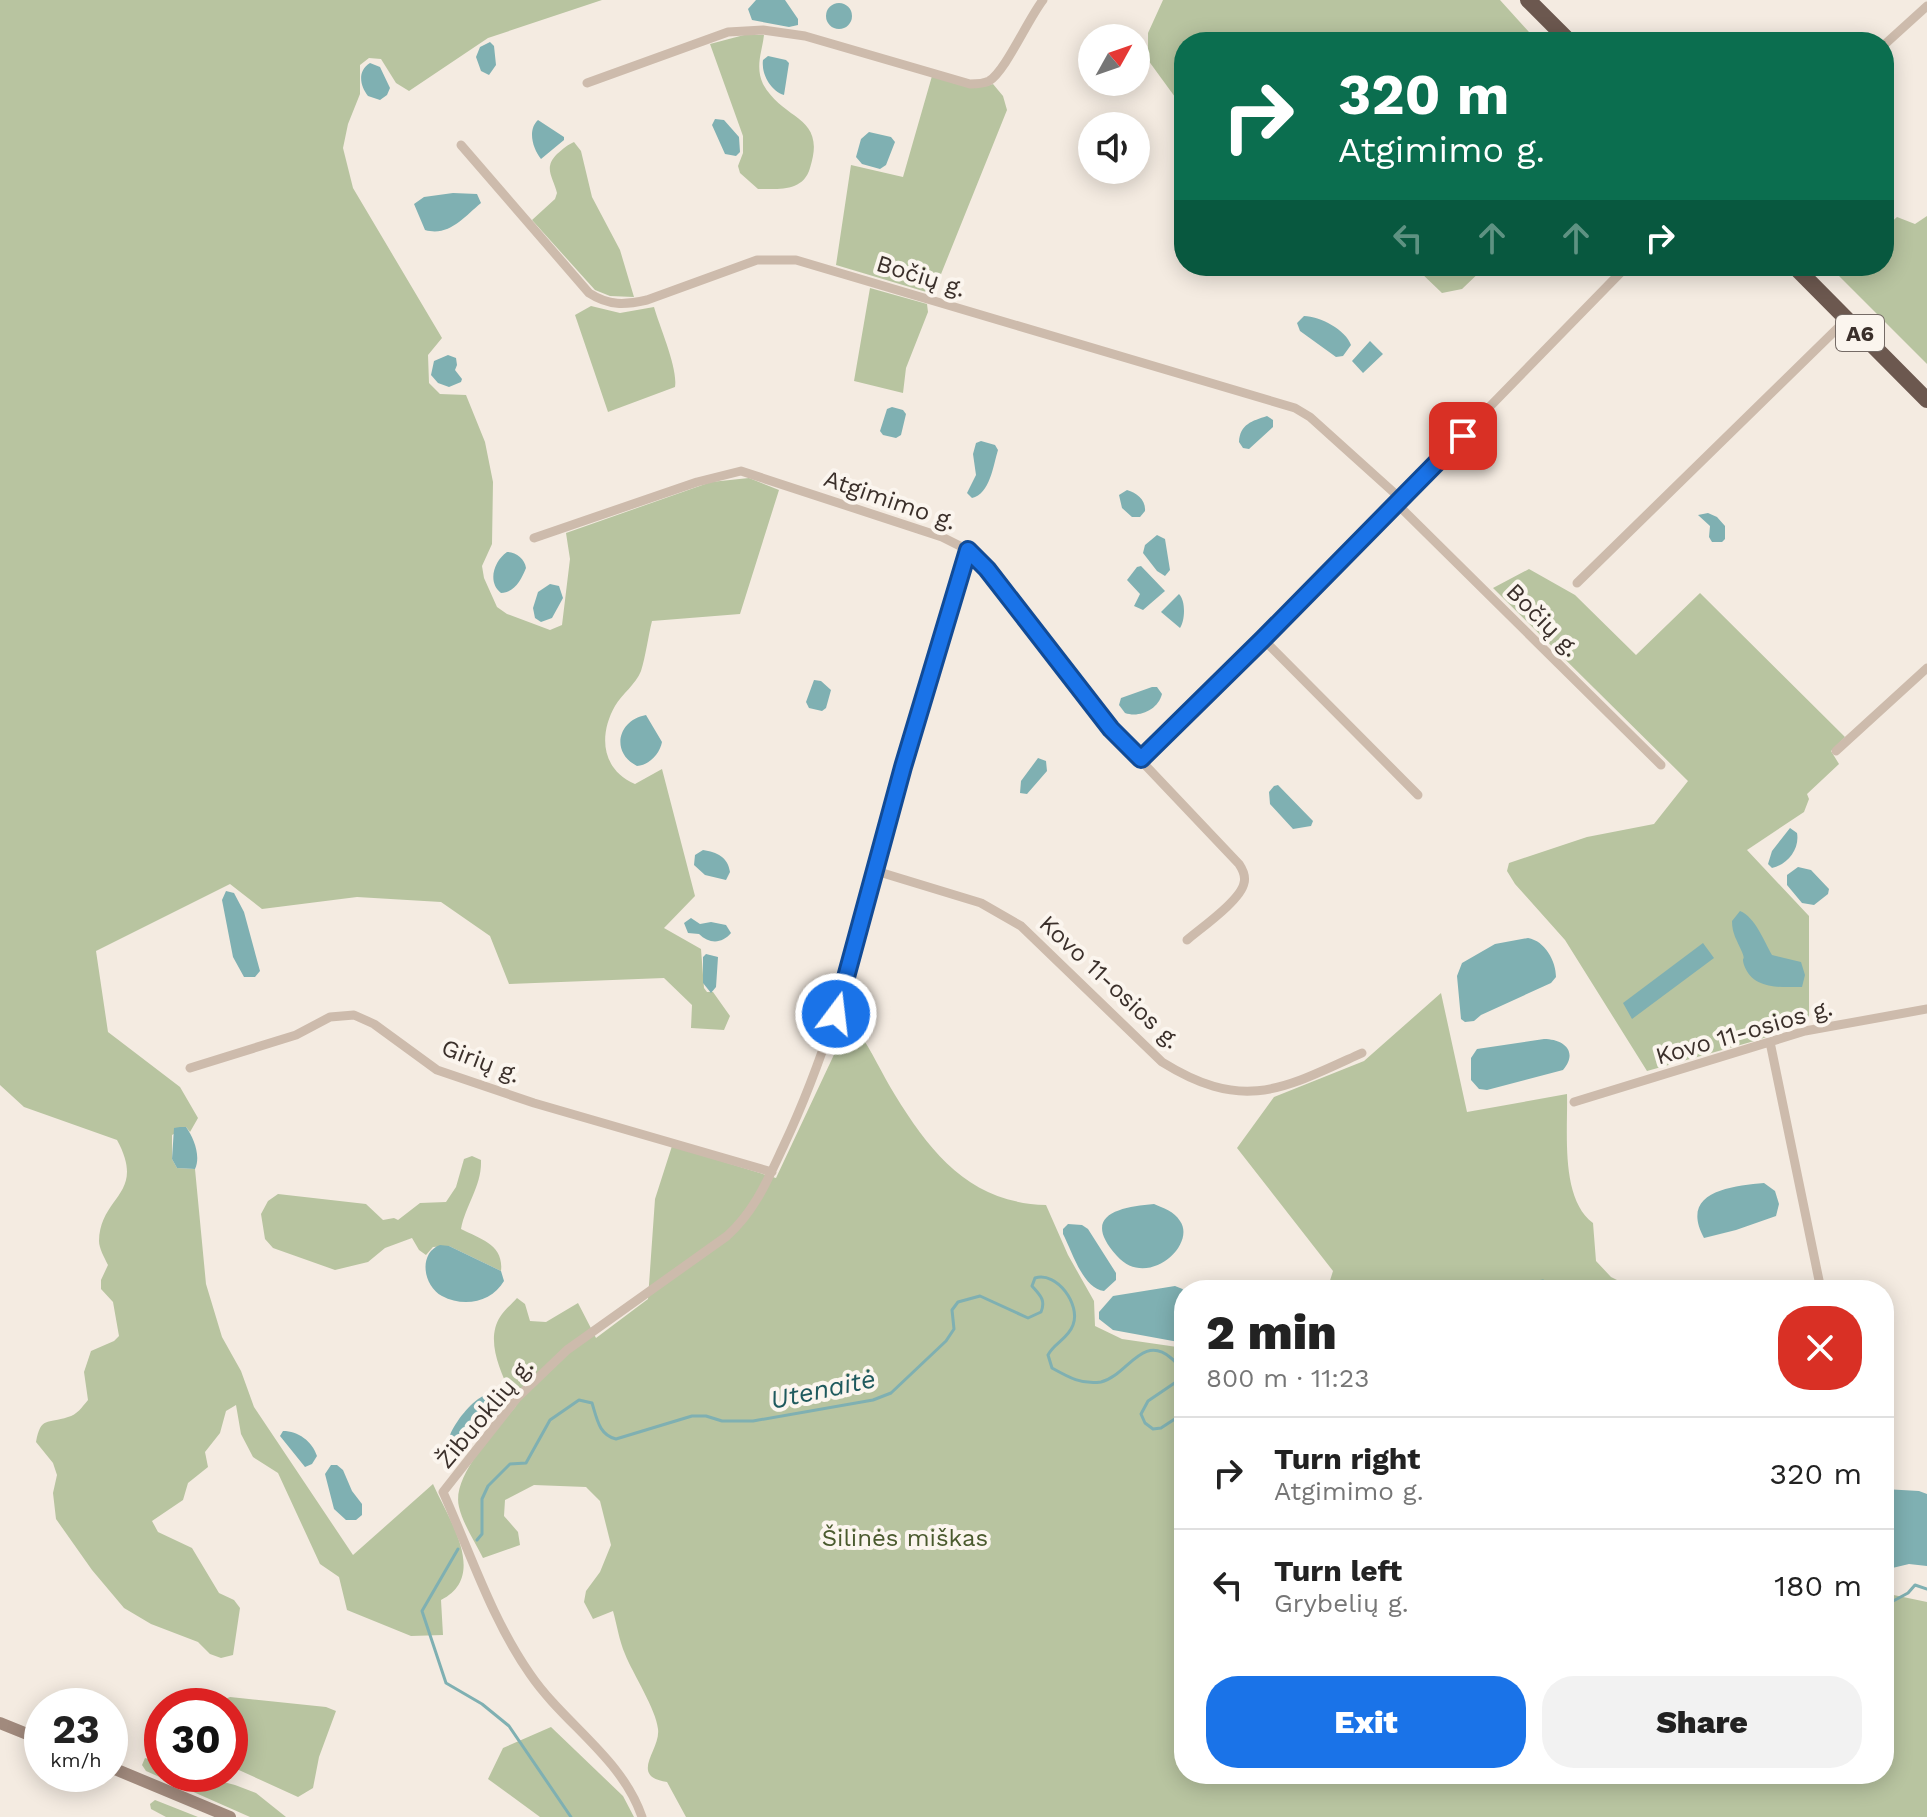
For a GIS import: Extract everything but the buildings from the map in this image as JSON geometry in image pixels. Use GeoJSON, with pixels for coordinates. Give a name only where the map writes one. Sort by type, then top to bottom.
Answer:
{"type":"FeatureCollection","features":[{"type":"Feature","properties":{"kind":"highway"},"geometry":{"type":"LineString","coordinates":[[1528,0],[1560,32]]}},
{"type":"Feature","properties":{"kind":"highway","name":"A6"},"geometry":{"type":"LineString","coordinates":[[1804,276],[1927,400]]}},
{"type":"Feature","properties":{"kind":"main road"},"geometry":{"type":"LineString","coordinates":[[0,1723],[24,1733]]}},
{"type":"Feature","properties":{"kind":"main road"},"geometry":{"type":"LineString","coordinates":[[128,1774],[230,1817]]}},
{"type":"Feature","properties":{"kind":"street"},"geometry":{"type":"LineString","coordinates":[[587,83],[728,32],[763,30],[805,36],[970,84],[980,84],[996,75],[1004,65],[1043,0]]}},
{"type":"Feature","properties":{"kind":"street"},"geometry":{"type":"LineString","coordinates":[[1894,36],[1927,6]]}},
{"type":"Feature","properties":{"kind":"street","name":"Bočių g."},"geometry":{"type":"LineString","coordinates":[[461,145],[589,293],[609,303],[632,304],[647,300],[757,260],[796,260],[1295,408],[1320,425],[1399,502],[1661,765]]}},
{"type":"Feature","properties":{"kind":"street"},"geometry":{"type":"LineString","coordinates":[[1141,759],[1399,502],[1617,276]]}},
{"type":"Feature","properties":{"kind":"street"},"geometry":{"type":"LineString","coordinates":[[1577,583],[1847,319]]}},
{"type":"Feature","properties":{"kind":"street","name":"Atgimimo g."},"geometry":{"type":"LineString","coordinates":[[534,538],[697,482],[741,471],[942,537],[968,550],[987,569],[1111,729],[1239,864],[1244,873],[1244,884],[1239,894],[1187,940]]}},
{"type":"Feature","properties":{"kind":"street"},"geometry":{"type":"LineString","coordinates":[[772,1172],[820,1064],[903,767],[968,550]]}},
{"type":"Feature","properties":{"kind":"street"},"geometry":{"type":"LineString","coordinates":[[1263,639],[1418,795]]}},
{"type":"Feature","properties":{"kind":"street"},"geometry":{"type":"LineString","coordinates":[[1836,751],[1927,668]]}},
{"type":"Feature","properties":{"kind":"street","name":"Kovo 11-osios g."},"geometry":{"type":"LineString","coordinates":[[876,871],[981,903],[1011,919],[1162,1062],[1210,1085],[1235,1093],[1278,1090],[1362,1053]]}},
{"type":"Feature","properties":{"kind":"street","name":"Kovo 11-osios g."},"geometry":{"type":"LineString","coordinates":[[1574,1102],[1805,1031],[1927,1009]]}},
{"type":"Feature","properties":{"kind":"street","name":"Girių g."},"geometry":{"type":"LineString","coordinates":[[190,1068],[296,1035],[330,1017],[354,1015],[374,1024],[437,1070],[534,1103],[772,1172]]}},
{"type":"Feature","properties":{"kind":"street"},"geometry":{"type":"LineString","coordinates":[[1770,1042],[1819,1280]]}},
{"type":"Feature","properties":{"kind":"street","name":"Žibuoklių g."},"geometry":{"type":"LineString","coordinates":[[642,1817],[628,1784],[549,1700],[513,1648],[443,1492],[517,1398],[567,1350],[735,1229],[756,1202],[772,1172]]}},
{"type":"Feature","properties":{"kind":"green space"},"geometry":{"type":"Polygon","coordinates":[[[0,0],[602,0],[488,38],[409,91],[396,83],[381,59],[369,58],[360,65],[360,94],[348,124],[343,148],[353,188],[442,338],[428,355],[429,383],[440,394],[466,395],[485,442],[493,482],[492,544],[482,566],[484,578],[497,607],[507,614],[550,630],[562,625],[570,559],[566,533],[711,482],[749,478],[779,490],[740,614],[652,621],[641,671],[615,706],[606,729],[606,751],[624,778],[635,784],[662,769],[695,896],[664,928],[701,949],[704,988],[707,992],[713,992],[730,1016],[724,1030],[691,1028],[692,1005],[664,978],[509,984],[490,936],[441,902],[357,897],[262,909],[230,884],[96,951],[108,1032],[180,1087],[198,1118],[190,1132],[186,1127],[172,1135],[172,1159],[177,1168],[195,1169],[206,1284],[222,1337],[241,1371],[254,1407],[353,1555],[433,1484],[455,1529],[464,1562],[462,1577],[455,1590],[441,1600],[443,1635],[411,1636],[347,1610],[339,1577],[320,1564],[278,1473],[253,1457],[241,1434],[236,1405],[226,1411],[220,1433],[205,1452],[208,1467],[188,1483],[183,1500],[152,1521],[158,1532],[192,1548],[219,1593],[234,1600],[240,1608],[233,1655],[221,1658],[210,1654],[198,1642],[151,1624],[124,1608],[56,1519],[53,1493],[57,1475],[53,1463],[36,1442],[40,1428],[46,1422],[74,1414],[88,1400],[84,1372],[91,1351],[119,1336],[113,1302],[101,1289],[101,1280],[108,1265],[99,1241],[101,1226],[125,1184],[127,1173],[125,1158],[117,1140],[24,1107],[0,1085],[0,0]]]}},
{"type":"Feature","properties":{"kind":"green space"},"geometry":{"type":"Polygon","coordinates":[[[1163,0],[1500,0],[1529,32],[1174,32],[1174,96],[1150,63],[1150,29],[1163,0]]]}},
{"type":"Feature","properties":{"kind":"green space"},"geometry":{"type":"Polygon","coordinates":[[[744,35],[764,35],[759,66],[763,84],[782,106],[801,120],[813,138],[814,151],[807,176],[789,188],[758,189],[740,173],[738,166],[743,153],[743,136],[710,44],[744,35]]]}},
{"type":"Feature","properties":{"kind":"green space"},"geometry":{"type":"Polygon","coordinates":[[[932,76],[970,87],[993,84],[1003,96],[1007,110],[933,294],[836,265],[851,165],[903,177],[932,76]]]}},
{"type":"Feature","properties":{"kind":"green space"},"geometry":{"type":"Polygon","coordinates":[[[574,142],[581,151],[592,197],[620,250],[634,297],[610,296],[595,290],[532,220],[555,199],[557,193],[550,168],[553,159],[574,142]]]}},
{"type":"Feature","properties":{"kind":"green space"},"geometry":{"type":"Polygon","coordinates":[[[1927,216],[1927,364],[1839,276],[1894,276],[1894,220],[1897,217],[1915,224],[1927,216]]]}},
{"type":"Feature","properties":{"kind":"green space"},"geometry":{"type":"Polygon","coordinates":[[[1424,276],[1476,276],[1462,289],[1442,293],[1424,276]]]}},
{"type":"Feature","properties":{"kind":"green space"},"geometry":{"type":"Polygon","coordinates":[[[870,288],[927,304],[928,312],[906,368],[903,393],[854,381],[870,288]]]}},
{"type":"Feature","properties":{"kind":"green space"},"geometry":{"type":"Polygon","coordinates":[[[591,306],[620,313],[654,307],[671,359],[675,387],[608,412],[575,315],[591,306]]]}},
{"type":"Feature","properties":{"kind":"green space"},"geometry":{"type":"Polygon","coordinates":[[[1529,569],[1575,595],[1636,655],[1700,593],[1845,737],[1831,751],[1839,764],[1807,794],[1809,799],[1804,812],[1747,850],[1809,916],[1809,1022],[1758,1040],[1647,1071],[1565,940],[1515,884],[1507,871],[1509,863],[1587,837],[1654,824],[1688,781],[1493,588],[1529,569]]]}},
{"type":"Feature","properties":{"kind":"green space"},"geometry":{"type":"Polygon","coordinates":[[[1441,993],[1467,1112],[1567,1094],[1568,1163],[1575,1198],[1582,1212],[1593,1223],[1596,1261],[1617,1280],[1330,1280],[1333,1271],[1237,1148],[1274,1097],[1364,1061],[1441,993]]]}},
{"type":"Feature","properties":{"kind":"green space","name":"Šilinės miškas"},"geometry":{"type":"Polygon","coordinates":[[[847,1027],[858,1031],[909,1117],[939,1156],[956,1172],[996,1195],[1046,1205],[1068,1255],[1094,1301],[1095,1326],[1122,1339],[1174,1347],[1174,1784],[1894,1784],[1894,1595],[1927,1602],[1927,1817],[686,1817],[667,1782],[650,1774],[649,1761],[658,1729],[649,1702],[625,1654],[613,1611],[593,1619],[584,1602],[586,1591],[600,1572],[611,1545],[600,1501],[586,1487],[534,1485],[505,1500],[504,1516],[518,1532],[520,1545],[483,1558],[463,1520],[458,1495],[469,1467],[516,1406],[498,1362],[494,1339],[500,1317],[517,1298],[525,1304],[530,1321],[546,1322],[578,1303],[596,1338],[648,1299],[655,1199],[672,1146],[776,1178],[847,1027]]]}},
{"type":"Feature","properties":{"kind":"green space"},"geometry":{"type":"Polygon","coordinates":[[[472,1156],[481,1160],[481,1169],[461,1229],[495,1249],[501,1271],[449,1246],[433,1247],[426,1255],[412,1238],[385,1248],[368,1262],[335,1270],[273,1248],[265,1239],[261,1214],[268,1201],[278,1194],[366,1204],[383,1220],[398,1220],[420,1203],[446,1202],[456,1187],[464,1159],[472,1156]]]}},
{"type":"Feature","properties":{"kind":"green space"},"geometry":{"type":"Polygon","coordinates":[[[248,1699],[326,1707],[336,1711],[319,1757],[313,1788],[298,1797],[248,1774],[248,1699]]]}},
{"type":"Feature","properties":{"kind":"green space"},"geometry":{"type":"Polygon","coordinates":[[[551,1727],[623,1796],[634,1817],[540,1817],[488,1779],[503,1748],[551,1727]]]}},
{"type":"Feature","properties":{"kind":"green space"},"geometry":{"type":"Polygon","coordinates":[[[248,1790],[286,1817],[250,1817],[193,1792],[248,1790]]]}},
{"type":"Feature","properties":{"kind":"green space"},"geometry":{"type":"Polygon","coordinates":[[[155,1800],[198,1817],[166,1817],[151,1809],[150,1804],[155,1800]]]}},
{"type":"Feature","properties":{"kind":"water"},"geometry":{"type":"Polygon","coordinates":[[[756,0],[785,0],[798,19],[798,25],[789,27],[752,20],[748,9],[756,0]]]}},
{"type":"Feature","properties":{"kind":"water"},"geometry":{"type":"Polygon","coordinates":[[[839,3],[849,6],[852,16],[849,26],[839,29],[829,26],[826,16],[829,6],[839,3]]]}},
{"type":"Feature","properties":{"kind":"water"},"geometry":{"type":"Polygon","coordinates":[[[490,42],[494,46],[496,65],[489,75],[481,71],[476,57],[480,47],[490,42]]]}},
{"type":"Feature","properties":{"kind":"water"},"geometry":{"type":"Polygon","coordinates":[[[768,56],[789,63],[784,95],[771,86],[765,76],[763,60],[768,56]]]}},
{"type":"Feature","properties":{"kind":"water"},"geometry":{"type":"Polygon","coordinates":[[[370,63],[380,67],[390,88],[380,100],[368,96],[363,88],[363,70],[370,63]]]}},
{"type":"Feature","properties":{"kind":"water"},"geometry":{"type":"Polygon","coordinates":[[[715,119],[724,120],[739,137],[740,152],[736,156],[725,154],[712,125],[715,119]]]}},
{"type":"Feature","properties":{"kind":"water"},"geometry":{"type":"Polygon","coordinates":[[[538,120],[564,137],[541,159],[532,140],[538,120]]]}},
{"type":"Feature","properties":{"kind":"water"},"geometry":{"type":"Polygon","coordinates":[[[869,132],[891,137],[895,142],[886,165],[880,169],[862,164],[856,157],[861,139],[869,132]]]}},
{"type":"Feature","properties":{"kind":"water"},"geometry":{"type":"Polygon","coordinates":[[[477,194],[481,203],[449,228],[425,230],[414,204],[424,197],[477,194]]]}},
{"type":"Feature","properties":{"kind":"water"},"geometry":{"type":"Polygon","coordinates":[[[1304,316],[1325,321],[1344,334],[1351,345],[1343,356],[1336,357],[1300,331],[1297,323],[1304,316]]]}},
{"type":"Feature","properties":{"kind":"water"},"geometry":{"type":"Polygon","coordinates":[[[1370,341],[1383,354],[1363,373],[1352,361],[1370,341]]]}},
{"type":"Feature","properties":{"kind":"water"},"geometry":{"type":"Polygon","coordinates":[[[448,355],[456,358],[455,370],[462,379],[449,387],[438,383],[431,375],[434,361],[448,355]]]}},
{"type":"Feature","properties":{"kind":"water"},"geometry":{"type":"Polygon","coordinates":[[[892,407],[906,414],[901,435],[896,438],[883,435],[880,431],[887,409],[892,407]]]}},
{"type":"Feature","properties":{"kind":"water"},"geometry":{"type":"Polygon","coordinates":[[[1267,416],[1273,420],[1273,427],[1249,449],[1243,448],[1239,442],[1244,427],[1267,416]]]}},
{"type":"Feature","properties":{"kind":"water"},"geometry":{"type":"Polygon","coordinates":[[[981,441],[995,445],[998,450],[987,485],[972,498],[967,493],[976,475],[973,454],[976,443],[981,441]]]}},
{"type":"Feature","properties":{"kind":"water"},"geometry":{"type":"Polygon","coordinates":[[[1127,490],[1137,495],[1144,504],[1145,511],[1140,517],[1132,517],[1122,508],[1119,495],[1127,490]]]}},
{"type":"Feature","properties":{"kind":"water"},"geometry":{"type":"Polygon","coordinates":[[[1708,513],[1725,526],[1722,542],[1712,542],[1710,526],[1698,515],[1708,513]]]}},
{"type":"Feature","properties":{"kind":"water"},"geometry":{"type":"Polygon","coordinates":[[[1157,535],[1165,539],[1170,570],[1165,576],[1143,553],[1145,545],[1157,535]]]}},
{"type":"Feature","properties":{"kind":"water"},"geometry":{"type":"Polygon","coordinates":[[[507,552],[520,557],[526,568],[514,588],[501,593],[493,578],[499,561],[507,552]]]}},
{"type":"Feature","properties":{"kind":"water"},"geometry":{"type":"Polygon","coordinates":[[[1141,566],[1165,591],[1143,610],[1134,606],[1140,594],[1127,580],[1141,566]]]}},
{"type":"Feature","properties":{"kind":"water"},"geometry":{"type":"Polygon","coordinates":[[[550,584],[559,586],[563,598],[552,618],[541,622],[535,618],[533,608],[538,592],[550,584]]]}},
{"type":"Feature","properties":{"kind":"water"},"geometry":{"type":"Polygon","coordinates":[[[1179,594],[1184,611],[1180,628],[1161,612],[1179,594]]]}},
{"type":"Feature","properties":{"kind":"water"},"geometry":{"type":"Polygon","coordinates":[[[814,680],[821,681],[831,690],[826,708],[822,711],[809,708],[806,702],[814,680]]]}},
{"type":"Feature","properties":{"kind":"water"},"geometry":{"type":"Polygon","coordinates":[[[1157,687],[1162,694],[1160,700],[1147,711],[1125,713],[1119,705],[1121,698],[1157,687]]]}},
{"type":"Feature","properties":{"kind":"water"},"geometry":{"type":"Polygon","coordinates":[[[646,715],[662,742],[654,758],[637,766],[623,753],[621,737],[629,723],[646,715]]]}},
{"type":"Feature","properties":{"kind":"water"},"geometry":{"type":"Polygon","coordinates":[[[1038,758],[1046,761],[1047,771],[1027,794],[1020,793],[1021,781],[1038,758]]]}},
{"type":"Feature","properties":{"kind":"water"},"geometry":{"type":"Polygon","coordinates":[[[1278,785],[1313,821],[1311,826],[1293,829],[1270,804],[1269,792],[1278,785]]]}},
{"type":"Feature","properties":{"kind":"water"},"geometry":{"type":"Polygon","coordinates":[[[1790,828],[1797,833],[1794,850],[1783,864],[1772,868],[1768,864],[1772,851],[1790,828]]]}},
{"type":"Feature","properties":{"kind":"water"},"geometry":{"type":"Polygon","coordinates":[[[703,850],[724,859],[730,872],[726,880],[705,875],[694,865],[695,855],[703,850]]]}},
{"type":"Feature","properties":{"kind":"water"},"geometry":{"type":"Polygon","coordinates":[[[1798,867],[1811,870],[1829,889],[1828,894],[1814,905],[1802,903],[1787,885],[1787,875],[1798,867]]]}},
{"type":"Feature","properties":{"kind":"water"},"geometry":{"type":"Polygon","coordinates":[[[226,891],[234,893],[244,912],[260,971],[255,977],[244,977],[233,957],[222,900],[226,891]]]}},
{"type":"Feature","properties":{"kind":"water"},"geometry":{"type":"Polygon","coordinates":[[[1740,911],[1755,924],[1772,955],[1801,962],[1805,975],[1802,987],[1768,985],[1748,973],[1732,926],[1740,911]]]}},
{"type":"Feature","properties":{"kind":"water"},"geometry":{"type":"Polygon","coordinates":[[[691,918],[700,924],[711,922],[726,925],[731,933],[715,941],[688,933],[684,923],[691,918]]]}},
{"type":"Feature","properties":{"kind":"water"},"geometry":{"type":"Polygon","coordinates":[[[1528,938],[1540,943],[1548,953],[1556,977],[1551,983],[1474,1021],[1461,1019],[1457,976],[1462,963],[1495,944],[1528,938]]]}},
{"type":"Feature","properties":{"kind":"water"},"geometry":{"type":"Polygon","coordinates":[[[1703,943],[1714,958],[1632,1019],[1623,1003],[1703,943]]]}},
{"type":"Feature","properties":{"kind":"water"},"geometry":{"type":"Polygon","coordinates":[[[706,954],[718,957],[716,987],[711,993],[703,983],[703,957],[706,954]]]}},
{"type":"Feature","properties":{"kind":"water"},"geometry":{"type":"Polygon","coordinates":[[[1544,1039],[1567,1047],[1568,1063],[1563,1070],[1487,1090],[1479,1089],[1471,1080],[1471,1058],[1477,1049],[1544,1039]]]}},
{"type":"Feature","properties":{"kind":"water"},"geometry":{"type":"Polygon","coordinates":[[[186,1127],[197,1153],[195,1169],[177,1168],[172,1159],[174,1128],[186,1127]]]}},
{"type":"Feature","properties":{"kind":"water"},"geometry":{"type":"Polygon","coordinates":[[[1764,1183],[1775,1191],[1779,1204],[1776,1216],[1704,1238],[1698,1223],[1698,1210],[1703,1201],[1723,1190],[1764,1183]]]}},
{"type":"Feature","properties":{"kind":"water"},"geometry":{"type":"Polygon","coordinates":[[[1154,1204],[1178,1218],[1183,1231],[1182,1241],[1175,1252],[1155,1266],[1142,1268],[1129,1265],[1117,1256],[1107,1242],[1102,1231],[1103,1222],[1117,1211],[1154,1204]]]}},
{"type":"Feature","properties":{"kind":"water"},"geometry":{"type":"Polygon","coordinates":[[[1068,1224],[1082,1225],[1088,1229],[1116,1273],[1116,1280],[1104,1291],[1090,1284],[1079,1268],[1063,1234],[1068,1224]]]}},
{"type":"Feature","properties":{"kind":"water"},"geometry":{"type":"Polygon","coordinates":[[[440,1245],[449,1246],[501,1271],[504,1281],[492,1294],[477,1301],[459,1302],[442,1296],[431,1285],[426,1270],[428,1255],[440,1245]]]}},
{"type":"Feature","properties":{"kind":"water"},"geometry":{"type":"Polygon","coordinates":[[[1174,1286],[1174,1341],[1113,1330],[1099,1319],[1099,1312],[1113,1296],[1174,1286]]]}},
{"type":"Feature","properties":{"kind":"water"},"geometry":{"type":"Polygon","coordinates":[[[483,1396],[488,1402],[482,1413],[453,1439],[450,1435],[460,1418],[483,1396]]]}},
{"type":"Feature","properties":{"kind":"water"},"geometry":{"type":"Polygon","coordinates":[[[283,1431],[308,1441],[317,1456],[312,1464],[305,1467],[280,1436],[283,1431]]]}},
{"type":"Feature","properties":{"kind":"water"},"geometry":{"type":"Polygon","coordinates":[[[331,1465],[343,1470],[362,1504],[362,1515],[356,1520],[346,1520],[334,1509],[325,1474],[331,1465]]]}},
{"type":"Feature","properties":{"kind":"water"},"geometry":{"type":"Polygon","coordinates":[[[1894,1490],[1927,1494],[1927,1566],[1909,1564],[1894,1568],[1894,1490]]]}},
{"type":"Feature","properties":{"kind":"waterway","name":"Utenaitė"},"geometry":{"type":"LineString","coordinates":[[477,1540],[482,1534],[482,1499],[488,1486],[510,1464],[526,1463],[550,1420],[579,1400],[592,1403],[602,1430],[616,1439],[692,1416],[722,1421],[753,1421],[873,1400],[891,1393],[946,1341],[954,1329],[952,1310],[958,1302],[980,1296],[1028,1318],[1041,1312],[1040,1295],[1032,1286],[1035,1278],[1043,1277],[1059,1285],[1074,1308],[1071,1330],[1048,1355],[1052,1368],[1081,1381],[1094,1383],[1110,1378],[1135,1358],[1151,1350],[1161,1352],[1174,1361]]}},
{"type":"Feature","properties":{"kind":"waterway","name":"Utenaitė"},"geometry":{"type":"LineString","coordinates":[[1174,1383],[1148,1401],[1141,1414],[1145,1423],[1153,1429],[1174,1420]]}},
{"type":"Feature","properties":{"kind":"waterway","name":"Utenaitė"},"geometry":{"type":"LineString","coordinates":[[458,1549],[422,1611],[446,1683],[482,1704],[509,1726],[571,1817]]}},
{"type":"Feature","properties":{"kind":"waterway","name":"Utenaitė"},"geometry":{"type":"LineString","coordinates":[[1894,1601],[1915,1585],[1927,1589]]}},
{"type":"Feature","properties":{"kind":"route"},"geometry":{"type":"LineString","coordinates":[[836,1014],[903,767],[968,550],[987,569],[1111,729],[1141,759],[1463,436]]}}]}
